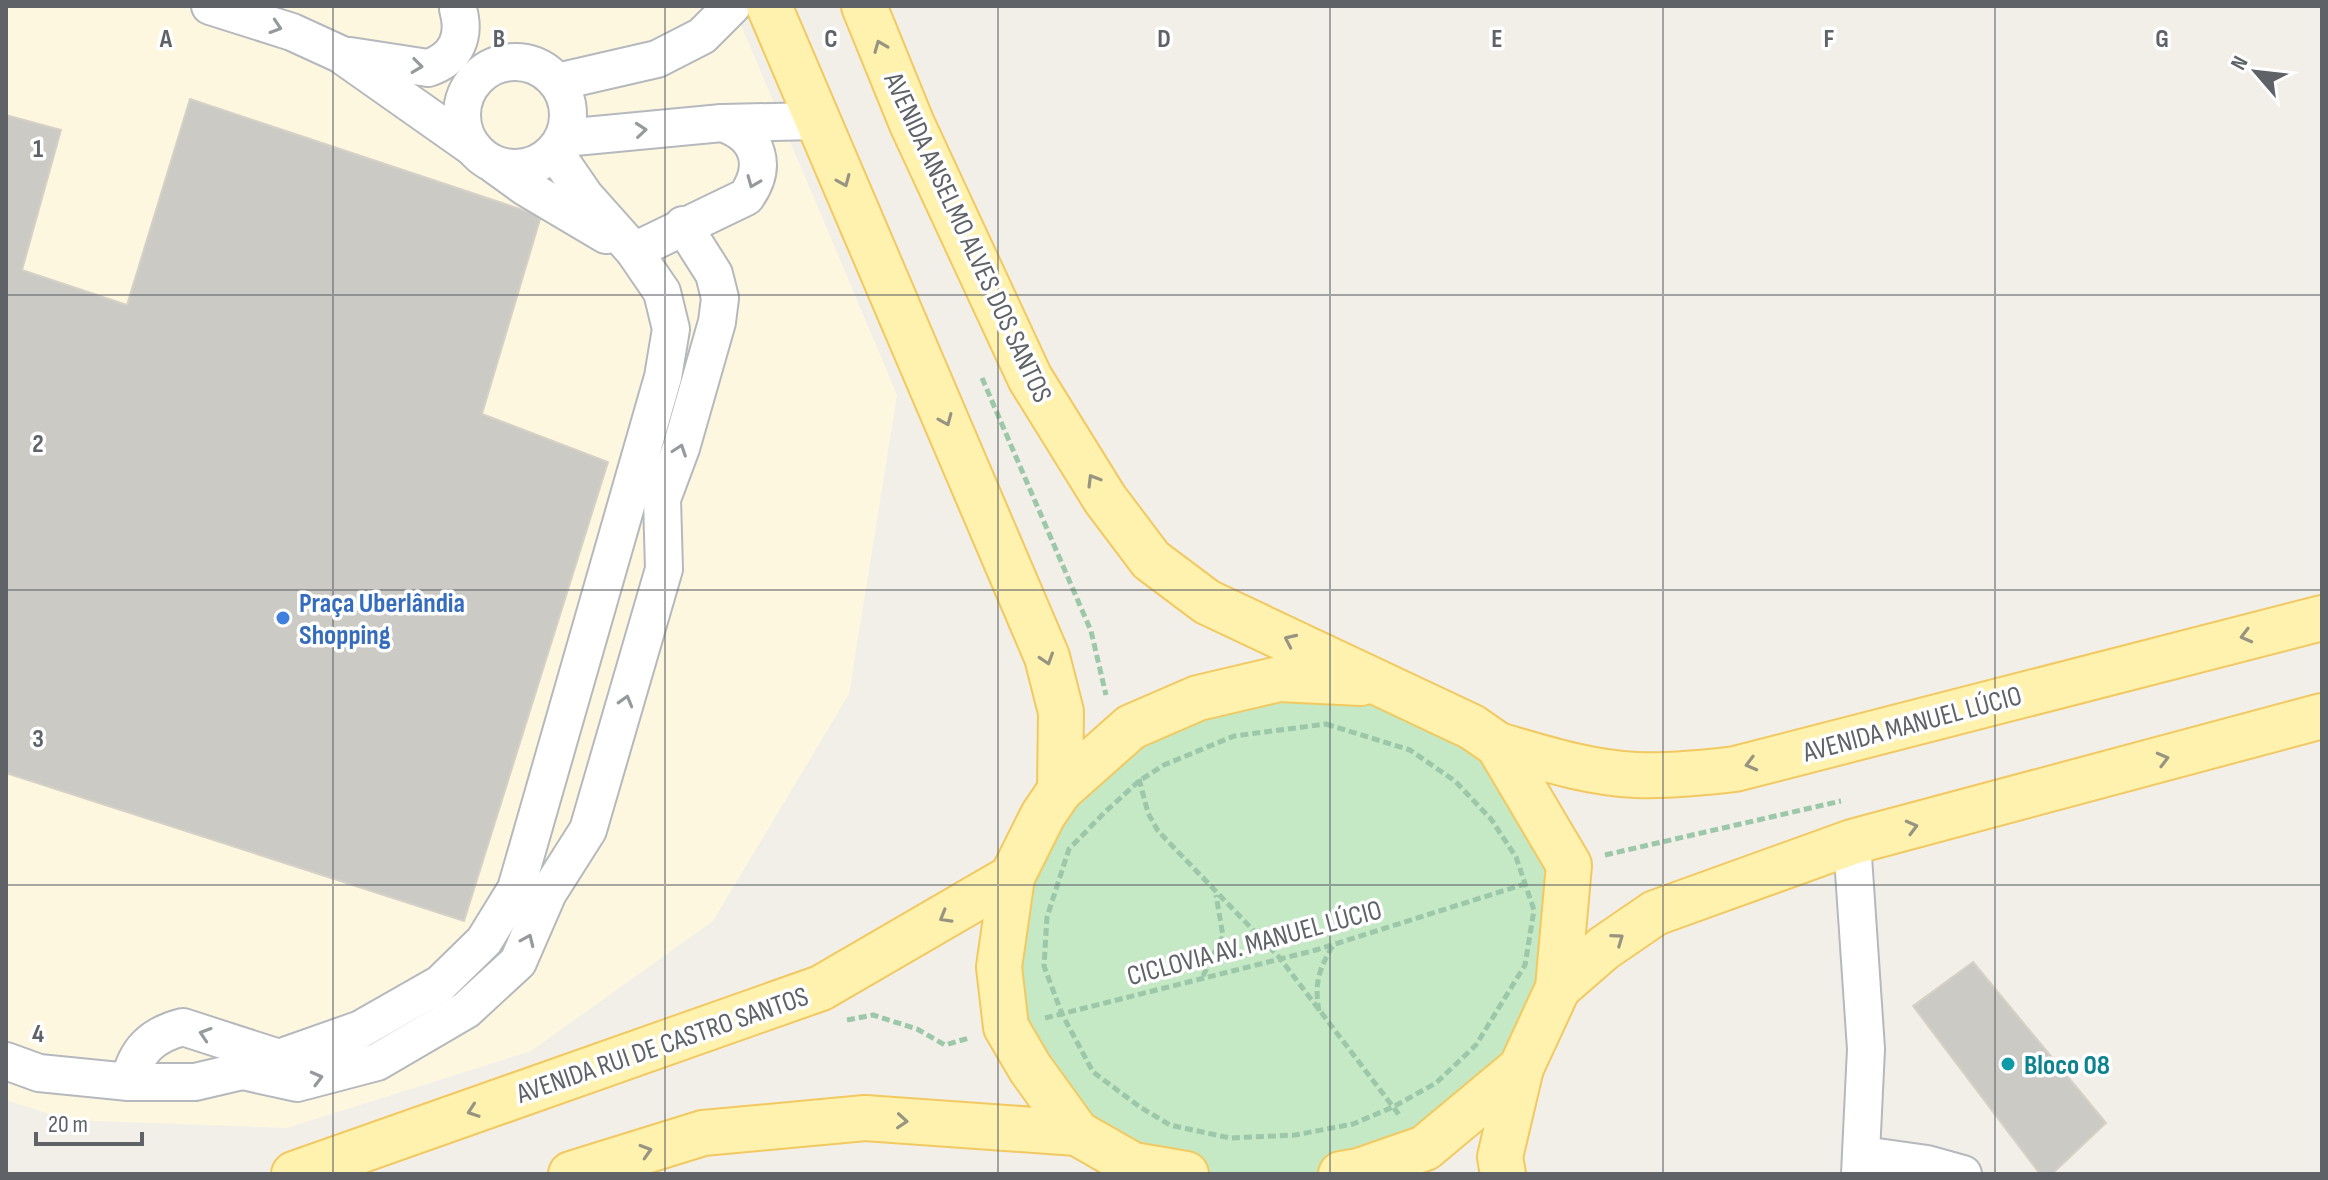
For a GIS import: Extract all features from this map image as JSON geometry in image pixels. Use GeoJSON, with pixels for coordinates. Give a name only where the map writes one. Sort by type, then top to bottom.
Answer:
{"type":"FeatureCollection","features":[{"type":"Feature","properties":{"kind":"main road"},"geometry":{"type":"LineString","coordinates":[[769,6],[1047,657],[1061,712],[1060,790]]}},
{"type":"Feature","properties":{"kind":"main road","name":"AVENIDA ANSELMO ALVES DOS SANTOS"},"geometry":{"type":"LineString","coordinates":[[864,6],[912,124],[1030,378],[1105,499],[1151,560],[1207,602],[1472,727],[1498,745]]}},
{"type":"Feature","properties":{"kind":"main road","name":"AVENIDA MANUEL LÚCIO"},"geometry":{"type":"LineString","coordinates":[[1498,745],[1563,764],[1633,775],[1683,775],[1735,769],[2322,618]]}},
{"type":"Feature","properties":{"kind":"main road"},"geometry":{"type":"LineString","coordinates":[[1186,1174],[1143,1170],[1077,1133],[1030,1068],[1006,1027],[999,967],[1012,877],[1043,815],[1060,790],[1131,727],[1198,698],[1279,679],[1386,685]]}},
{"type":"Feature","properties":{"kind":"main road"},"geometry":{"type":"LineString","coordinates":[[1558,988],[1604,948],[1655,913],[1852,842],[2322,716]]}},
{"type":"Feature","properties":{"kind":"main road"},"geometry":{"type":"LineString","coordinates":[[1498,745],[1569,865],[1558,988],[1521,1068],[1500,1157],[1503,1174]]}},
{"type":"Feature","properties":{"kind":"main road","name":"AVENIDA RUI DE CASTRO SANTOS"},"geometry":{"type":"LineString","coordinates":[[294,1174],[821,988],[1012,877]]}},
{"type":"Feature","properties":{"kind":"main road"},"geometry":{"type":"LineString","coordinates":[[1341,1174],[1359,1171],[1425,1148],[1521,1068]]}},
{"type":"Feature","properties":{"kind":"main road"},"geometry":{"type":"LineString","coordinates":[[571,1174],[703,1133],[865,1118],[1077,1133]]}},
{"type":"Feature","properties":{"kind":"street"},"geometry":{"type":"LineString","coordinates":[[210,6],[292,32],[340,54],[525,187],[634,251]]}},
{"type":"Feature","properties":{"kind":"street"},"geometry":{"type":"LineString","coordinates":[[557,82],[657,59],[702,36],[732,6]]}},
{"type":"Feature","properties":{"kind":"street"},"geometry":{"type":"LineString","coordinates":[[340,54],[428,68],[440,64],[458,46],[462,34],[457,8]]}},
{"type":"Feature","properties":{"kind":"street"},"geometry":{"type":"LineString","coordinates":[[457,8],[517,62]]}},
{"type":"Feature","properties":{"kind":"street"},"geometry":{"type":"LineString","coordinates":[[502,62],[517,62],[533,64],[557,82],[565,94],[568,109],[559,144],[542,161],[527,167],[511,169],[484,156],[461,119],[467,90],[476,78],[502,62]]}},
{"type":"Feature","properties":{"kind":"street"},"geometry":{"type":"LineString","coordinates":[[559,144],[722,123],[818,121]]}},
{"type":"Feature","properties":{"kind":"street"},"geometry":{"type":"LineString","coordinates":[[634,251],[746,197],[754,186],[758,160],[754,147],[735,127],[722,123]]}},
{"type":"Feature","properties":{"kind":"street"},"geometry":{"type":"LineString","coordinates":[[6,1061],[39,1073],[129,1082],[195,1082],[242,1071],[361,1029],[440,984],[484,941],[516,889],[663,377],[671,329],[662,292],[634,251],[585,196],[559,144]]}},
{"type":"Feature","properties":{"kind":"street"},"geometry":{"type":"LineString","coordinates":[[242,1071],[297,1083],[377,1062],[466,1010],[518,962],[548,893],[588,830],[664,569],[662,499],[681,448],[717,322],[720,298],[714,274],[683,225]]}},
{"type":"Feature","properties":{"kind":"street"},"geometry":{"type":"LineString","coordinates":[[1852,842],[1866,1049],[1862,1164],[1927,1164],[1963,1174]]}},
{"type":"Feature","properties":{"kind":"street"},"geometry":{"type":"LineString","coordinates":[[129,1082],[132,1066],[140,1051],[152,1039],[183,1027],[279,1058]]}},
{"type":"Feature","properties":{"kind":"path"},"geometry":{"type":"LineString","coordinates":[[979,369],[1091,631],[1104,689],[1148,813],[1158,831],[1279,957],[1393,1107]]}},
{"type":"Feature","properties":{"kind":"path"},"geometry":{"type":"LineString","coordinates":[[1326,724],[1410,750],[1455,781],[1491,819],[1516,857],[1525,884],[1534,910],[1525,965],[1476,1045],[1436,1083],[1393,1107],[1353,1124],[1295,1135],[1230,1138],[1170,1125],[1140,1107],[1093,1072],[1062,1014],[1044,966],[1047,917],[1069,849],[1139,781],[1164,765],[1234,736],[1326,724]]}},
{"type":"Feature","properties":{"kind":"path","name":"CICLOVIA AV. MANUEL LÚCIO"},"geometry":{"type":"LineString","coordinates":[[945,1045],[1333,945],[1525,884],[1569,865]]}},
{"type":"Feature","properties":{"kind":"path"},"geometry":{"type":"LineString","coordinates":[[1202,977],[1223,936],[1216,893]]}},
{"type":"Feature","properties":{"kind":"path"},"geometry":{"type":"LineString","coordinates":[[1319,1012],[1316,996],[1319,968],[1333,945]]}},
{"type":"Feature","properties":{"kind":"shaded area"},"geometry":{"type":"Polygon","coordinates":[[[6,6],[733,6],[897,395],[849,694],[713,921],[531,1051],[287,1128],[68,1120],[6,1100],[6,6]]]}},
{"type":"Feature","properties":{"kind":"green space"},"geometry":{"type":"Polygon","coordinates":[[[1279,679],[1472,727],[1569,865],[1521,1068],[1341,1174],[1186,1174],[1077,1133],[999,967],[1012,877],[1131,727],[1279,679]]]}},
{"type":"Feature","properties":{"kind":"building","name":"Praça Uberlândia Shopping"},"geometry":{"type":"Polygon","coordinates":[[[190,99],[541,216],[482,414],[608,462],[464,921],[6,773],[6,115],[61,130],[22,270],[127,305],[190,99]]]}},
{"type":"Feature","properties":{"kind":"building","name":"Bloco 08"},"geometry":{"type":"Polygon","coordinates":[[[1973,962],[2106,1123],[2052,1174],[2040,1174],[1913,1006],[1973,962]]]}},
{"type":"Feature","properties":{"kind":"place","name":"Praça Uberlândia Shopping"},"geometry":{"type":"Point","coordinates":[283,618]}},
{"type":"Feature","properties":{"kind":"place","name":"Bloco 08"},"geometry":{"type":"Point","coordinates":[2008,1064]}}]}
